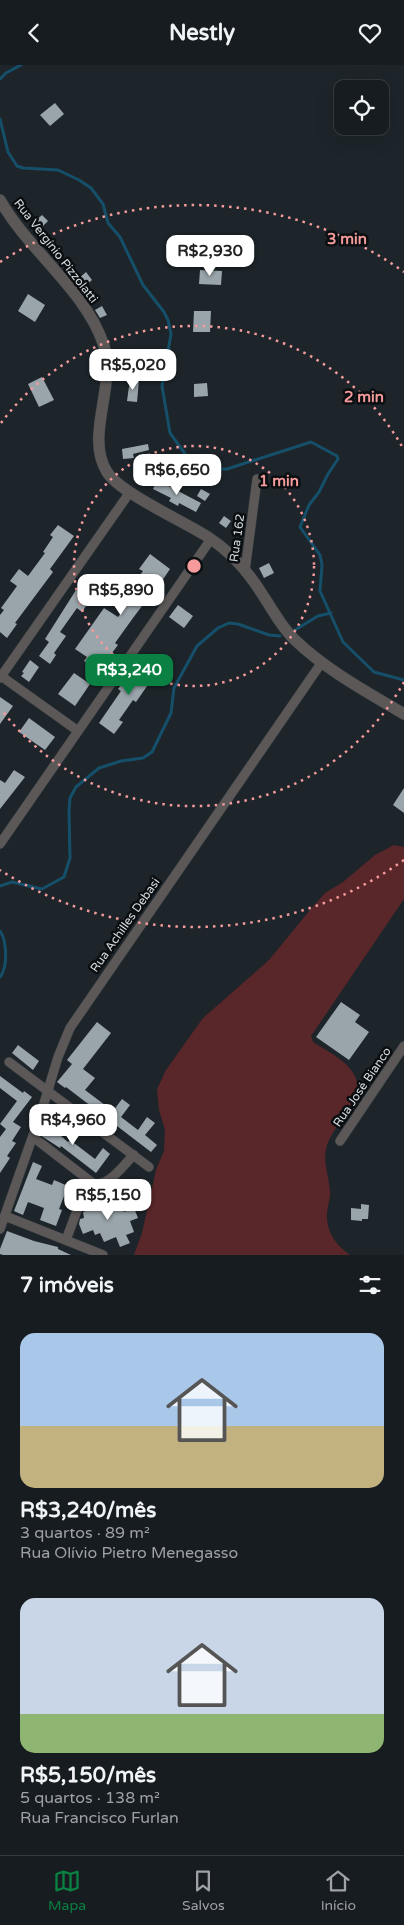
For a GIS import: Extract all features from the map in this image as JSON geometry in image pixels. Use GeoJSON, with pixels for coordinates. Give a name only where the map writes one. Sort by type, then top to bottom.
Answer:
{"type":"FeatureCollection","features":[{"type":"Feature","properties":{"kind":"street","name":"Rua Vergínio Pizzolatti"},"geometry":{"type":"LineString","coordinates":[[0,200],[15,225],[82,305],[104,344],[108,367],[99,434],[99,450],[106,472],[112,479],[130,492],[211,539],[245,571],[285,629],[295,640],[322,662],[404,714]]}},
{"type":"Feature","properties":{"kind":"street","name":"Rua 162"},"geometry":{"type":"LineString","coordinates":[[245,571],[257,479]]}},
{"type":"Feature","properties":{"kind":"street"},"geometry":{"type":"LineString","coordinates":[[78,731],[1,677],[130,492]]}},
{"type":"Feature","properties":{"kind":"street"},"geometry":{"type":"LineString","coordinates":[[0,844],[211,539]]}},
{"type":"Feature","properties":{"kind":"street","name":"Rua Achilles Debasi"},"geometry":{"type":"LineString","coordinates":[[0,1229],[33,1137],[63,1042],[80,1012],[322,662]]}},
{"type":"Feature","properties":{"kind":"street","name":"Rua José Bianco"},"geometry":{"type":"LineString","coordinates":[[340,1141],[404,1046]]}},
{"type":"Feature","properties":{"kind":"street"},"geometry":{"type":"LineString","coordinates":[[9,1062],[149,1167]]}},
{"type":"Feature","properties":{"kind":"street"},"geometry":{"type":"LineString","coordinates":[[33,1137],[94,1184],[103,1184],[134,1155]]}},
{"type":"Feature","properties":{"kind":"street"},"geometry":{"type":"LineString","coordinates":[[66,1241],[88,1181]]}},
{"type":"Feature","properties":{"kind":"street"},"geometry":{"type":"LineString","coordinates":[[5,1216],[103,1255]]}},
{"type":"Feature","properties":{"kind":"shaded area"},"geometry":{"type":"Polygon","coordinates":[[[394,845],[404,847],[404,899],[311,1036],[313,1042],[345,1063],[357,1082],[355,1098],[329,1140],[325,1154],[330,1194],[327,1211],[328,1227],[336,1242],[350,1255],[134,1255],[142,1233],[156,1170],[164,1151],[165,1130],[159,1110],[157,1089],[166,1070],[203,1018],[269,960],[325,893],[343,882],[375,855],[394,845]]]}},
{"type":"Feature","properties":{"kind":"building"},"geometry":{"type":"Polygon","coordinates":[[[55,103],[64,114],[50,126],[40,115],[55,103]]]}},
{"type":"Feature","properties":{"kind":"building"},"geometry":{"type":"Polygon","coordinates":[[[42,215],[48,221],[38,231],[32,224],[42,215]]]}},
{"type":"Feature","properties":{"kind":"building"},"geometry":{"type":"Polygon","coordinates":[[[200,270],[222,271],[221,285],[199,284],[200,270]]]}},
{"type":"Feature","properties":{"kind":"building"},"geometry":{"type":"Polygon","coordinates":[[[86,272],[92,280],[83,288],[77,280],[86,272]]]}},
{"type":"Feature","properties":{"kind":"building"},"geometry":{"type":"Polygon","coordinates":[[[28,294],[45,305],[35,322],[18,311],[28,294]]]}},
{"type":"Feature","properties":{"kind":"building"},"geometry":{"type":"Polygon","coordinates":[[[102,306],[107,315],[100,318],[95,310],[102,306]]]}},
{"type":"Feature","properties":{"kind":"building"},"geometry":{"type":"Polygon","coordinates":[[[194,311],[211,311],[210,332],[193,332],[194,311]]]}},
{"type":"Feature","properties":{"kind":"building"},"geometry":{"type":"Polygon","coordinates":[[[42,377],[54,400],[39,407],[28,384],[42,377]]]}},
{"type":"Feature","properties":{"kind":"building"},"geometry":{"type":"Polygon","coordinates":[[[130,379],[139,380],[137,402],[127,401],[130,379]]]}},
{"type":"Feature","properties":{"kind":"building"},"geometry":{"type":"Polygon","coordinates":[[[207,383],[208,396],[194,397],[194,384],[207,383]]]}},
{"type":"Feature","properties":{"kind":"building"},"geometry":{"type":"Polygon","coordinates":[[[148,444],[149,450],[133,454],[134,458],[123,459],[122,449],[148,444]]]}},
{"type":"Feature","properties":{"kind":"building"},"geometry":{"type":"Polygon","coordinates":[[[157,480],[201,503],[196,512],[179,503],[178,506],[169,501],[171,498],[153,489],[157,480]]]}},
{"type":"Feature","properties":{"kind":"building"},"geometry":{"type":"Polygon","coordinates":[[[201,489],[210,494],[205,501],[197,496],[201,489]]]}},
{"type":"Feature","properties":{"kind":"building"},"geometry":{"type":"Polygon","coordinates":[[[224,516],[231,521],[226,528],[219,523],[224,516]]]}},
{"type":"Feature","properties":{"kind":"building"},"geometry":{"type":"Polygon","coordinates":[[[58,525],[74,536],[50,569],[53,572],[15,623],[17,624],[7,638],[0,632],[0,615],[4,610],[1,608],[17,586],[10,581],[19,569],[28,576],[45,553],[43,552],[53,537],[50,535],[58,525]]]}},
{"type":"Feature","properties":{"kind":"building"},"geometry":{"type":"Polygon","coordinates":[[[150,554],[170,569],[147,603],[145,602],[115,643],[118,645],[98,671],[84,661],[87,657],[75,649],[104,608],[118,617],[135,594],[129,590],[143,571],[139,569],[150,554]]]}},
{"type":"Feature","properties":{"kind":"building"},"geometry":{"type":"Polygon","coordinates":[[[269,563],[274,573],[264,578],[259,568],[269,563]]]}},
{"type":"Feature","properties":{"kind":"building"},"geometry":{"type":"Polygon","coordinates":[[[76,590],[90,600],[82,612],[77,608],[60,632],[66,636],[54,653],[56,655],[50,664],[39,656],[49,642],[45,639],[76,590]]]}},
{"type":"Feature","properties":{"kind":"building"},"geometry":{"type":"Polygon","coordinates":[[[178,605],[193,616],[184,628],[169,617],[178,605]]]}},
{"type":"Feature","properties":{"kind":"building"},"geometry":{"type":"Polygon","coordinates":[[[30,660],[39,667],[29,682],[21,676],[30,660]]]}},
{"type":"Feature","properties":{"kind":"building"},"geometry":{"type":"Polygon","coordinates":[[[149,660],[162,670],[154,680],[152,679],[136,702],[133,700],[119,720],[123,722],[114,734],[99,723],[121,691],[118,689],[129,674],[136,679],[149,660]]]}},
{"type":"Feature","properties":{"kind":"building"},"geometry":{"type":"Polygon","coordinates":[[[74,673],[90,684],[75,706],[58,694],[74,673]]]}},
{"type":"Feature","properties":{"kind":"building"},"geometry":{"type":"Polygon","coordinates":[[[0,697],[13,706],[0,724],[0,697]]]}},
{"type":"Feature","properties":{"kind":"building"},"geometry":{"type":"Polygon","coordinates":[[[29,718],[55,737],[45,750],[19,732],[29,718]]]}},
{"type":"Feature","properties":{"kind":"building"},"geometry":{"type":"Polygon","coordinates":[[[14,770],[25,777],[0,809],[0,780],[5,783],[14,770]]]}},
{"type":"Feature","properties":{"kind":"building"},"geometry":{"type":"Polygon","coordinates":[[[404,788],[404,813],[393,805],[404,788]]]}},
{"type":"Feature","properties":{"kind":"building"},"geometry":{"type":"Polygon","coordinates":[[[341,1002],[360,1015],[355,1022],[369,1032],[349,1060],[316,1037],[341,1002]]]}},
{"type":"Feature","properties":{"kind":"building"},"geometry":{"type":"Polygon","coordinates":[[[97,1022],[111,1033],[83,1069],[95,1078],[85,1090],[113,1111],[122,1099],[130,1105],[121,1117],[138,1130],[147,1117],[155,1123],[145,1135],[157,1145],[151,1152],[57,1082],[72,1064],[67,1060],[97,1022]]]}},
{"type":"Feature","properties":{"kind":"building"},"geometry":{"type":"Polygon","coordinates":[[[18,1045],[39,1061],[33,1070],[12,1053],[18,1045]]]}},
{"type":"Feature","properties":{"kind":"building"},"geometry":{"type":"Polygon","coordinates":[[[0,1076],[23,1093],[24,1091],[32,1097],[13,1122],[21,1127],[12,1141],[16,1143],[7,1156],[10,1158],[0,1173],[0,1137],[6,1129],[0,1124],[17,1101],[0,1088],[0,1076]]]}},
{"type":"Feature","properties":{"kind":"building"},"geometry":{"type":"Polygon","coordinates":[[[56,1113],[64,1119],[55,1131],[68,1142],[70,1140],[95,1159],[103,1148],[110,1154],[96,1173],[61,1146],[60,1148],[40,1135],[56,1113]]]}},
{"type":"Feature","properties":{"kind":"building"},"geometry":{"type":"Polygon","coordinates":[[[33,1162],[42,1166],[36,1179],[52,1185],[54,1180],[68,1186],[59,1209],[62,1210],[56,1226],[40,1220],[44,1208],[28,1202],[23,1215],[14,1211],[33,1162]]]}},
{"type":"Feature","properties":{"kind":"building"},"geometry":{"type":"Polygon","coordinates":[[[97,1195],[100,1204],[106,1201],[108,1208],[120,1203],[124,1212],[134,1208],[138,1218],[130,1221],[134,1232],[126,1235],[130,1243],[120,1247],[116,1237],[104,1242],[100,1233],[95,1235],[93,1230],[83,1234],[79,1224],[80,1219],[84,1218],[83,1212],[91,1209],[87,1201],[88,1199],[97,1195]]]}},
{"type":"Feature","properties":{"kind":"building"},"geometry":{"type":"Polygon","coordinates":[[[361,1204],[369,1205],[368,1219],[362,1219],[362,1221],[351,1220],[351,1208],[361,1209],[361,1204]]]}},
{"type":"Feature","properties":{"kind":"building"},"geometry":{"type":"Polygon","coordinates":[[[7,1231],[58,1247],[58,1249],[71,1255],[0,1254],[7,1231]]]}},
{"type":"Feature","properties":{"kind":"waterway"},"geometry":{"type":"LineString","coordinates":[[0,79],[6,73],[21,65]]}},
{"type":"Feature","properties":{"kind":"waterway"},"geometry":{"type":"LineString","coordinates":[[0,119],[8,152],[17,166],[58,170],[91,188],[103,204],[108,223],[120,237],[143,285],[164,312],[171,334],[162,386],[170,433],[188,458],[202,469],[227,469],[311,442],[337,456],[338,459],[319,492],[309,505],[300,527],[320,555],[322,565],[320,591],[343,642],[374,672],[404,680]]}},
{"type":"Feature","properties":{"kind":"waterway"},"geometry":{"type":"LineString","coordinates":[[295,630],[318,616],[331,613]]}},
{"type":"Feature","properties":{"kind":"waterway"},"geometry":{"type":"LineString","coordinates":[[0,886],[12,882],[42,889],[64,877],[70,858],[70,798],[76,787],[99,768],[121,761],[143,758],[152,752],[171,713],[174,688],[197,646],[218,628],[229,623],[238,624],[269,635],[280,636]]}},
{"type":"Feature","properties":{"kind":"waterway"},"geometry":{"type":"LineString","coordinates":[[0,931],[6,954],[3,973],[0,977]]}}]}
